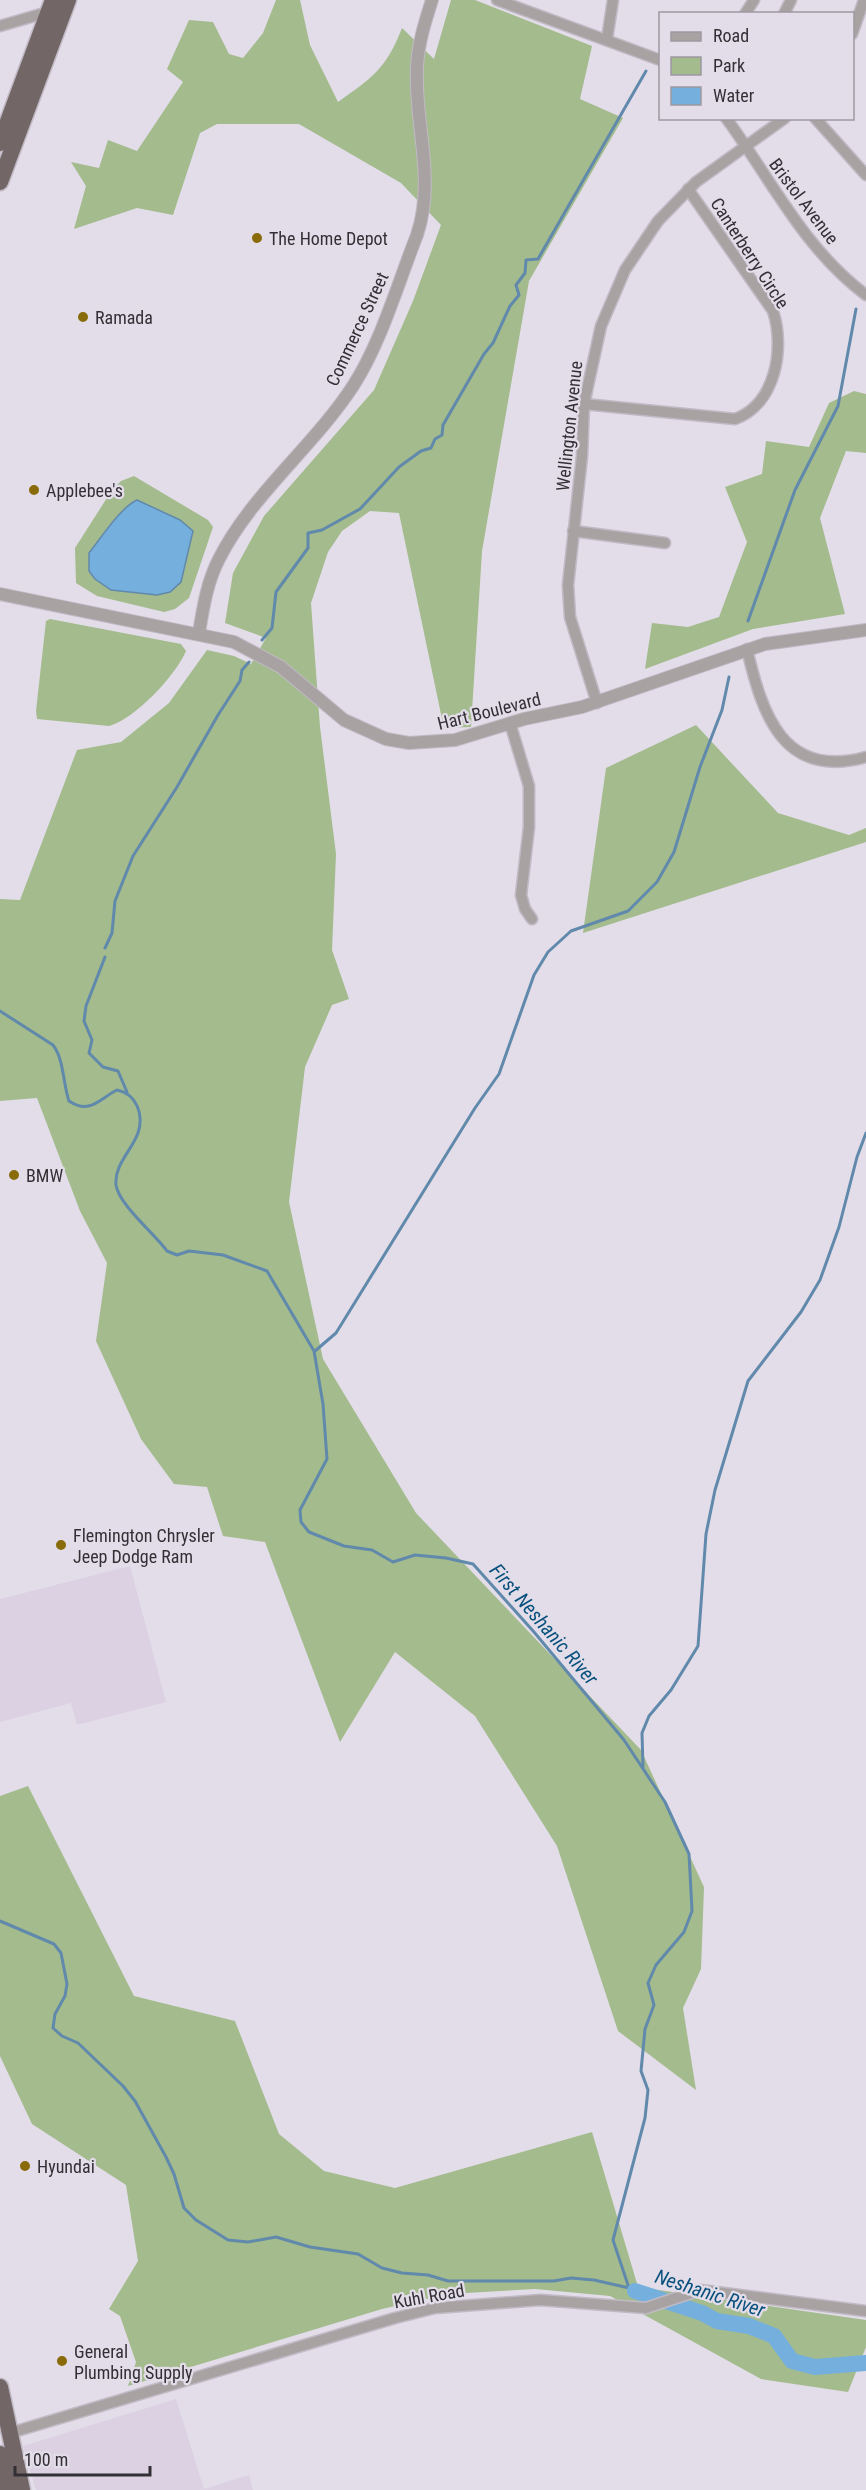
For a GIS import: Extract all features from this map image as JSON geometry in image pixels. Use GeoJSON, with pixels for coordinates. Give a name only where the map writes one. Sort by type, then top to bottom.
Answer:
{"type":"FeatureCollection","features":[{"type":"Feature","properties":{"kind":"highway"},"geometry":{"type":"LineString","coordinates":[[0,182],[68,0]]}},
{"type":"Feature","properties":{"kind":"highway"},"geometry":{"type":"LineString","coordinates":[[0,143],[50,6]]}},
{"type":"Feature","properties":{"kind":"highway"},"geometry":{"type":"LineString","coordinates":[[0,2387],[22,2490]]}},
{"type":"Feature","properties":{"kind":"highway"},"geometry":{"type":"LineString","coordinates":[[0,2454],[8,2490]]}},
{"type":"Feature","properties":{"kind":"street","name":"Commerce Street"},"geometry":{"type":"LineString","coordinates":[[199,633],[213,574],[226,544],[323,428],[355,383],[374,343],[417,235],[423,216],[426,183],[417,65],[423,26],[432,0]]}},
{"type":"Feature","properties":{"kind":"street"},"geometry":{"type":"LineString","coordinates":[[497,0],[659,60]]}},
{"type":"Feature","properties":{"kind":"street"},"geometry":{"type":"LineString","coordinates":[[607,39],[613,0]]}},
{"type":"Feature","properties":{"kind":"street"},"geometry":{"type":"LineString","coordinates":[[862,21],[864,0]]}},
{"type":"Feature","properties":{"kind":"street"},"geometry":{"type":"LineString","coordinates":[[0,26],[50,6]]}},
{"type":"Feature","properties":{"kind":"street","name":"Bristol Avenue"},"geometry":{"type":"LineString","coordinates":[[727,120],[816,248],[843,277],[866,295]]}},
{"type":"Feature","properties":{"kind":"street","name":"Wellington Avenue"},"geometry":{"type":"LineString","coordinates":[[597,703],[574,630],[568,601],[582,456],[584,404],[601,326],[625,270],[658,221],[688,189],[782,120]]}},
{"type":"Feature","properties":{"kind":"street"},"geometry":{"type":"LineString","coordinates":[[817,120],[866,175]]}},
{"type":"Feature","properties":{"kind":"street","name":"Canterberry Circle"},"geometry":{"type":"LineString","coordinates":[[584,404],[729,420],[747,415],[767,392],[778,349],[778,331],[773,311],[688,189]]}},
{"type":"Feature","properties":{"kind":"street"},"geometry":{"type":"LineString","coordinates":[[573,531],[665,543]]}},
{"type":"Feature","properties":{"kind":"street","name":"Hart Boulevard"},"geometry":{"type":"LineString","coordinates":[[0,594],[234,642],[265,656],[344,720],[387,739],[431,743],[455,740],[510,723],[597,703],[747,649],[785,640],[866,630]]}},
{"type":"Feature","properties":{"kind":"street"},"geometry":{"type":"LineString","coordinates":[[747,649],[768,720],[784,741],[794,750],[817,760],[844,762],[866,758]]}},
{"type":"Feature","properties":{"kind":"street"},"geometry":{"type":"LineString","coordinates":[[510,723],[529,786],[529,827],[521,895],[525,909],[532,919]]}},
{"type":"Feature","properties":{"kind":"street","name":"Kuhl Road"},"geometry":{"type":"LineString","coordinates":[[10,2433],[425,2310],[540,2300],[639,2308],[655,2306],[689,2291],[713,2290],[866,2311]]}},
{"type":"Feature","properties":{"kind":"shaded area"},"geometry":{"type":"Polygon","coordinates":[[[130,1566],[166,1702],[77,1725],[71,1703],[0,1722],[0,1599],[130,1566]]]}},
{"type":"Feature","properties":{"kind":"shaded area"},"geometry":{"type":"Polygon","coordinates":[[[176,2399],[204,2489],[249,2475],[253,2490],[36,2490],[23,2446],[176,2399]]]}},
{"type":"Feature","properties":{"kind":"green space"},"geometry":{"type":"Polygon","coordinates":[[[276,0],[300,0],[310,45],[338,102],[361,86],[384,63],[402,28],[434,59],[451,0],[475,0],[592,46],[580,99],[623,118],[529,281],[482,551],[471,727],[445,728],[399,513],[370,511],[342,531],[328,552],[311,603],[320,727],[336,854],[332,950],[349,999],[332,1005],[305,1067],[289,1202],[323,1359],[416,1513],[641,1750],[704,1887],[701,1969],[683,2008],[696,2090],[618,2031],[557,1846],[475,1716],[395,1652],[340,1742],[265,1542],[223,1536],[207,1487],[174,1484],[141,1439],[96,1341],[107,1263],[80,1211],[37,1098],[0,1101],[0,899],[20,900],[77,750],[121,742],[169,703],[207,650],[234,656],[251,664],[266,638],[225,623],[233,573],[264,516],[374,390],[413,301],[441,225],[401,183],[299,124],[217,124],[200,133],[173,215],[137,208],[74,229],[86,186],[71,162],[99,168],[108,140],[137,151],[183,82],[167,69],[189,20],[213,22],[229,54],[243,58],[263,33],[276,0]]]}},
{"type":"Feature","properties":{"kind":"green space"},"geometry":{"type":"Polygon","coordinates":[[[854,391],[866,394],[866,453],[846,451],[820,518],[845,614],[753,629],[645,669],[652,623],[688,627],[719,617],[747,542],[725,487],[762,474],[766,441],[809,447],[829,403],[854,391]]]}},
{"type":"Feature","properties":{"kind":"green space"},"geometry":{"type":"Polygon","coordinates":[[[134,476],[208,520],[213,527],[189,598],[175,609],[164,612],[97,596],[76,583],[75,548],[112,490],[121,481],[134,476]]]}},
{"type":"Feature","properties":{"kind":"green space"},"geometry":{"type":"Polygon","coordinates":[[[50,619],[181,644],[186,651],[173,672],[154,695],[119,722],[109,726],[37,719],[46,621],[50,619]]]}},
{"type":"Feature","properties":{"kind":"green space"},"geometry":{"type":"Polygon","coordinates":[[[696,725],[778,813],[849,835],[866,828],[866,842],[583,933],[606,768],[696,725]]]}},
{"type":"Feature","properties":{"kind":"green space"},"geometry":{"type":"Polygon","coordinates":[[[28,1786],[134,1996],[235,2021],[279,2134],[324,2171],[395,2188],[592,2132],[638,2287],[866,2320],[866,2347],[848,2392],[761,2379],[610,2296],[535,2289],[448,2294],[382,2309],[128,2386],[136,2362],[120,2316],[109,2309],[138,2261],[126,2185],[32,2124],[0,2056],[0,1796],[28,1786]]]}},
{"type":"Feature","properties":{"kind":"water"},"geometry":{"type":"Polygon","coordinates":[[[137,500],[180,520],[193,531],[181,582],[170,592],[157,595],[111,590],[95,579],[89,571],[89,553],[118,516],[137,500]]]}},
{"type":"Feature","properties":{"kind":"waterway"},"geometry":{"type":"LineString","coordinates":[[262,640],[272,628],[276,592],[308,548],[308,533],[322,530],[360,509],[399,467],[421,451],[431,448],[435,439],[442,435],[443,425],[484,354],[493,343],[510,306],[519,295],[516,285],[525,273],[526,260],[538,259],[646,71]]}},
{"type":"Feature","properties":{"kind":"waterway"},"geometry":{"type":"LineString","coordinates":[[748,621],[795,490],[838,406],[856,309]]}},
{"type":"Feature","properties":{"kind":"waterway"},"geometry":{"type":"LineString","coordinates":[[105,948],[112,933],[115,901],[133,856],[177,787],[240,681],[242,670],[249,662]]}},
{"type":"Feature","properties":{"kind":"waterway"},"geometry":{"type":"LineString","coordinates":[[315,1351],[336,1333],[475,1108],[499,1074],[534,975],[548,952],[571,931],[628,911],[657,882],[674,852],[700,767],[722,710],[729,677]]}},
{"type":"Feature","properties":{"kind":"waterway"},"geometry":{"type":"LineString","coordinates":[[105,957],[86,1006],[84,1021],[92,1040],[89,1053],[103,1067],[118,1071],[127,1092]]}},
{"type":"Feature","properties":{"kind":"waterway","name":"First Neshanic River"},"geometry":{"type":"LineString","coordinates":[[0,1011],[53,1045],[59,1057],[69,1101],[76,1105],[89,1106],[117,1090],[124,1092],[134,1101],[139,1113],[140,1126],[118,1171],[116,1185],[130,1210],[167,1251],[177,1255],[189,1251],[223,1255],[267,1271],[314,1351],[323,1404],[327,1459],[300,1510],[301,1522],[309,1532],[344,1546],[372,1550],[393,1562],[415,1555],[473,1564],[534,1632],[624,1740],[665,1802],[689,1854],[692,1911],[684,1932],[656,1965],[648,1983],[654,2005],[645,2029],[641,2071],[648,2090],[645,2118],[613,2240],[629,2288],[635,2291]]}},
{"type":"Feature","properties":{"kind":"waterway"},"geometry":{"type":"LineString","coordinates":[[643,1767],[642,1733],[649,1716],[671,1690],[698,1646],[706,1534],[715,1490],[748,1381],[801,1312],[820,1280],[839,1227],[857,1157],[866,1133]]}},
{"type":"Feature","properties":{"kind":"waterway"},"geometry":{"type":"LineString","coordinates":[[0,1921],[54,1944],[61,1953],[67,1984],[65,1996],[55,2014],[53,2028],[62,2036],[78,2043],[123,2086],[135,2101],[166,2157],[174,2174],[184,2208],[196,2220],[228,2240],[248,2242],[276,2237],[310,2247],[358,2254],[382,2268],[402,2273],[428,2275],[448,2281],[554,2281],[571,2278],[594,2280],[629,2288]]}},
{"type":"Feature","properties":{"kind":"waterway","name":"Neshanic River"},"geometry":{"type":"LineString","coordinates":[[635,2291],[702,2313],[717,2321],[749,2326],[774,2336],[792,2361],[815,2367],[866,2363]]}},
{"type":"Feature","properties":{"kind":"place","name":"The Home Depot"},"geometry":{"type":"Point","coordinates":[257,238]}},
{"type":"Feature","properties":{"kind":"place","name":"Ramada"},"geometry":{"type":"Point","coordinates":[83,317]}},
{"type":"Feature","properties":{"kind":"place","name":"Applebee's"},"geometry":{"type":"Point","coordinates":[34,490]}},
{"type":"Feature","properties":{"kind":"place","name":"BMW"},"geometry":{"type":"Point","coordinates":[14,1175]}},
{"type":"Feature","properties":{"kind":"place","name":"Flemington Chrysler Jeep Dodge Ram"},"geometry":{"type":"Point","coordinates":[61,1545]}},
{"type":"Feature","properties":{"kind":"place","name":"Hyundai"},"geometry":{"type":"Point","coordinates":[25,2166]}},
{"type":"Feature","properties":{"kind":"place","name":"General Plumbing Supply"},"geometry":{"type":"Point","coordinates":[62,2361]}}]}
